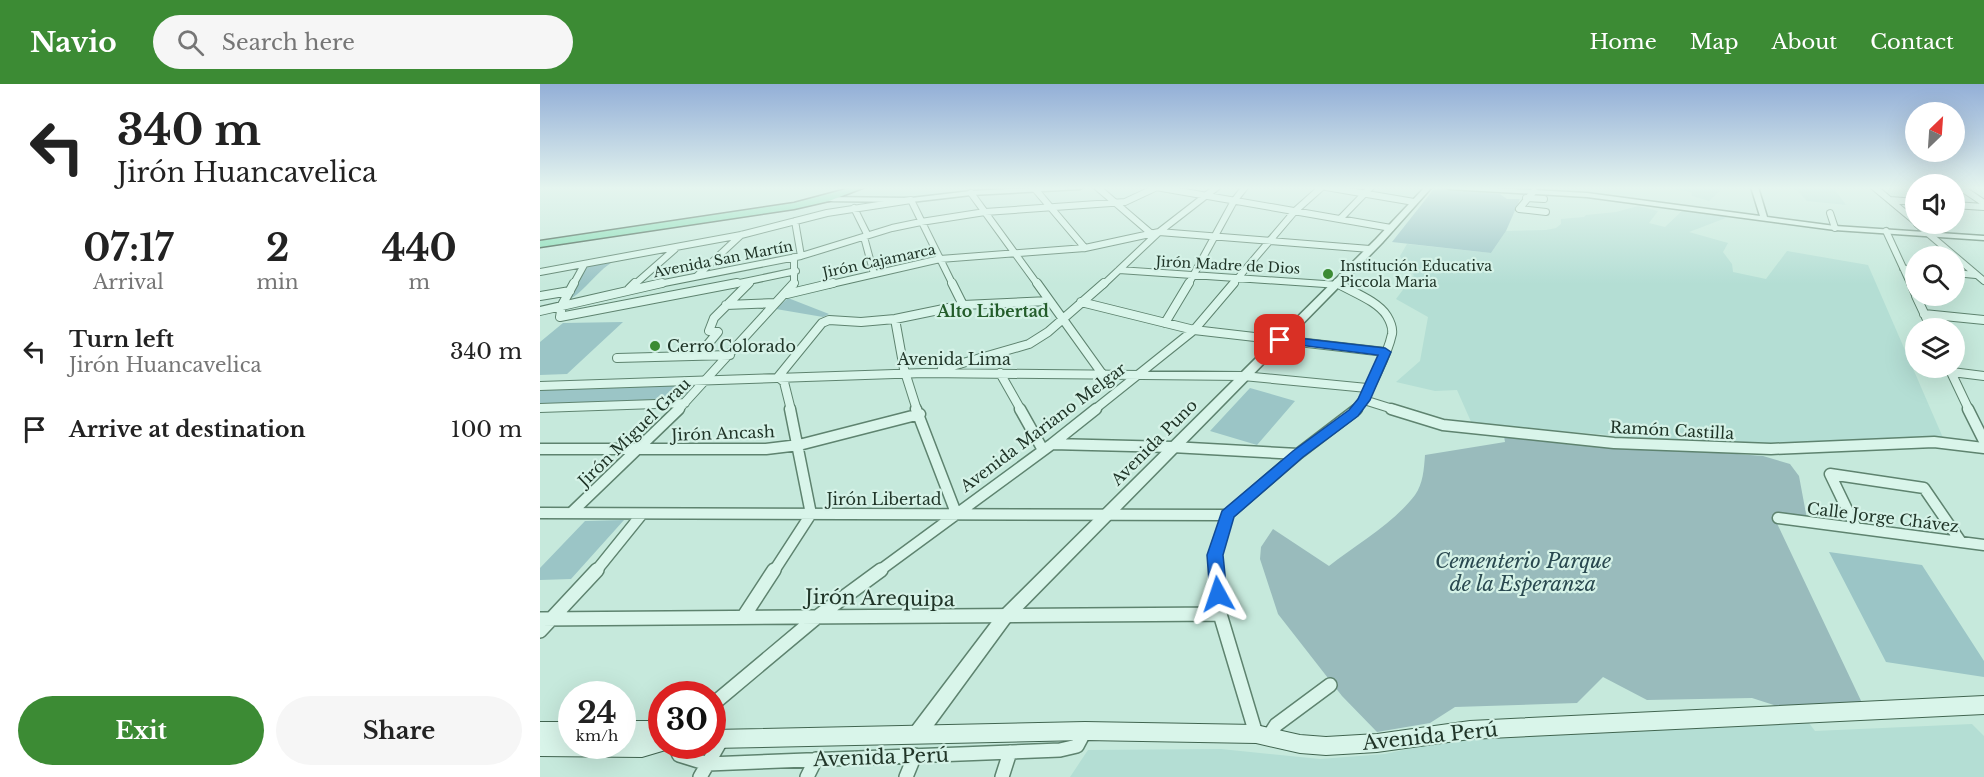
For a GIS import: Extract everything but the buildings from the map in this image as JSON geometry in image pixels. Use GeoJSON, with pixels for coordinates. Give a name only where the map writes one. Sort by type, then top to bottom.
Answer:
{"type":"FeatureCollection","features":[{"type":"Feature","properties":{"kind":"highway"},"geometry":{"type":"LineString","coordinates":[[540,244],[706,219]]}},
{"type":"Feature","properties":{"kind":"main road","name":"Avenida Perú"},"geometry":{"type":"LineString","coordinates":[[726,739],[1085,731],[1262,735],[1300,744],[1326,746],[1470,730],[1984,705]]}},
{"type":"Feature","properties":{"kind":"main road"},"geometry":{"type":"LineString","coordinates":[[540,731],[558,731]]}},
{"type":"Feature","properties":{"kind":"main road"},"geometry":{"type":"LineString","coordinates":[[540,747],[648,746]]}},
{"type":"Feature","properties":{"kind":"street"},"geometry":{"type":"LineString","coordinates":[[540,272],[741,235],[803,219]]}},
{"type":"Feature","properties":{"kind":"street"},"geometry":{"type":"LineString","coordinates":[[860,219],[867,234],[864,237],[874,274]]}},
{"type":"Feature","properties":{"kind":"street","name":"Avenida San Martín"},"geometry":{"type":"LineString","coordinates":[[540,311],[628,290],[798,257],[864,237],[938,219]]}},
{"type":"Feature","properties":{"kind":"street"},"geometry":{"type":"LineString","coordinates":[[990,219],[1103,375]]}},
{"type":"Feature","properties":{"kind":"street"},"geometry":{"type":"LineString","coordinates":[[1061,219],[1085,248]]}},
{"type":"Feature","properties":{"kind":"street"},"geometry":{"type":"LineString","coordinates":[[1137,219],[1155,234]]}},
{"type":"Feature","properties":{"kind":"street"},"geometry":{"type":"LineString","coordinates":[[925,373],[972,362],[1029,344],[1063,320],[1155,234],[1174,219]]}},
{"type":"Feature","properties":{"kind":"street"},"geometry":{"type":"LineString","coordinates":[[1165,323],[1224,219]]}},
{"type":"Feature","properties":{"kind":"street","name":"Avenida Mariano Melgar"},"geometry":{"type":"LineString","coordinates":[[726,693],[817,617],[1052,444],[1194,330],[1288,219]]}},
{"type":"Feature","properties":{"kind":"street"},"geometry":{"type":"LineString","coordinates":[[1342,219],[1391,228]]}},
{"type":"Feature","properties":{"kind":"street","name":"Avenida Puno"},"geometry":{"type":"LineString","coordinates":[[918,733],[1003,619],[1399,219]]}},
{"type":"Feature","properties":{"kind":"street"},"geometry":{"type":"LineString","coordinates":[[1774,219],[1835,228],[1905,232]]}},
{"type":"Feature","properties":{"kind":"street"},"geometry":{"type":"LineString","coordinates":[[1832,219],[1835,228]]}},
{"type":"Feature","properties":{"kind":"street"},"geometry":{"type":"LineString","coordinates":[[787,294],[794,285],[798,257],[795,221]]}},
{"type":"Feature","properties":{"kind":"street"},"geometry":{"type":"LineString","coordinates":[[921,222],[963,305]]}},
{"type":"Feature","properties":{"kind":"street"},"geometry":{"type":"LineString","coordinates":[[1886,231],[1905,272]]}},
{"type":"Feature","properties":{"kind":"street","name":"Jirón Cajamarca"},"geometry":{"type":"LineString","coordinates":[[787,294],[940,259],[1085,248],[1155,234],[1215,236],[1370,249]]}},
{"type":"Feature","properties":{"kind":"street"},"geometry":{"type":"LineString","coordinates":[[1929,234],[1984,238]]}},
{"type":"Feature","properties":{"kind":"street"},"geometry":{"type":"LineString","coordinates":[[1929,234],[1980,275],[1984,281]]}},
{"type":"Feature","properties":{"kind":"street"},"geometry":{"type":"LineString","coordinates":[[697,276],[741,235]]}},
{"type":"Feature","properties":{"kind":"street"},"geometry":{"type":"LineString","coordinates":[[628,290],[677,247]]}},
{"type":"Feature","properties":{"kind":"street"},"geometry":{"type":"LineString","coordinates":[[584,265],[562,305],[560,317],[796,271]]}},
{"type":"Feature","properties":{"kind":"street","name":"Jirón Madre de Dios"},"geometry":{"type":"LineString","coordinates":[[1119,270],[1336,283]]}},
{"type":"Feature","properties":{"kind":"street"},"geometry":{"type":"LineString","coordinates":[[1965,274],[1980,275]]}},
{"type":"Feature","properties":{"kind":"street"},"geometry":{"type":"LineString","coordinates":[[687,294],[688,278]]}},
{"type":"Feature","properties":{"kind":"street"},"geometry":{"type":"LineString","coordinates":[[699,355],[718,332],[709,331],[714,318],[750,281]]}},
{"type":"Feature","properties":{"kind":"street"},"geometry":{"type":"LineString","coordinates":[[1330,685],[1262,735],[1220,614],[1215,555],[1227,515],[1298,454],[1354,413],[1364,400],[1367,388],[1392,333],[1391,324],[1386,314],[1376,305],[1336,283]]}},
{"type":"Feature","properties":{"kind":"street"},"geometry":{"type":"LineString","coordinates":[[540,296],[570,291]]}},
{"type":"Feature","properties":{"kind":"street","name":"Jirón Miguel Grau"},"geometry":{"type":"LineString","coordinates":[[571,513],[685,403],[775,303],[787,294]]}},
{"type":"Feature","properties":{"kind":"street"},"geometry":{"type":"LineString","coordinates":[[744,616],[811,514],[799,445],[783,387],[784,382],[778,377],[822,322],[895,319],[963,305],[1049,301]]}},
{"type":"Feature","properties":{"kind":"street"},"geometry":{"type":"LineString","coordinates":[[1081,302],[1194,330],[1385,352]]}},
{"type":"Feature","properties":{"kind":"street"},"geometry":{"type":"LineString","coordinates":[[726,305],[775,303]]}},
{"type":"Feature","properties":{"kind":"street"},"geometry":{"type":"LineString","coordinates":[[1921,306],[1926,318]]}},
{"type":"Feature","properties":{"kind":"street"},"geometry":{"type":"LineString","coordinates":[[1924,314],[1984,320]]}},
{"type":"Feature","properties":{"kind":"street"},"geometry":{"type":"LineString","coordinates":[[895,319],[898,345],[906,373],[956,513]]}},
{"type":"Feature","properties":{"kind":"street"},"geometry":{"type":"LineString","coordinates":[[617,358],[730,355]]}},
{"type":"Feature","properties":{"kind":"street","name":"Avenida Lima"},"geometry":{"type":"LineString","coordinates":[[540,386],[925,373],[1243,376],[1367,388]]}},
{"type":"Feature","properties":{"kind":"street"},"geometry":{"type":"LineString","coordinates":[[1965,373],[1984,376]]}},
{"type":"Feature","properties":{"kind":"street"},"geometry":{"type":"LineString","coordinates":[[1000,374],[1043,450]]}},
{"type":"Feature","properties":{"kind":"street"},"geometry":{"type":"LineString","coordinates":[[1955,378],[1984,441]]}},
{"type":"Feature","properties":{"kind":"street","name":"Ramón Castilla"},"geometry":{"type":"LineString","coordinates":[[1364,400],[1443,425],[1614,443],[1771,450],[1934,442],[1984,448]]}},
{"type":"Feature","properties":{"kind":"street"},"geometry":{"type":"LineString","coordinates":[[540,417],[545,408],[685,403]]}},
{"type":"Feature","properties":{"kind":"street","name":"Jirón Ancash"},"geometry":{"type":"LineString","coordinates":[[540,449],[637,451],[766,449],[799,445],[920,414]]}},
{"type":"Feature","properties":{"kind":"street"},"geometry":{"type":"LineString","coordinates":[[1052,444],[1172,447],[1298,454]]}},
{"type":"Feature","properties":{"kind":"street"},"geometry":{"type":"LineString","coordinates":[[1856,528],[1830,474],[1924,488],[1961,542]]}},
{"type":"Feature","properties":{"kind":"street","name":"Jirón Libertad"},"geometry":{"type":"LineString","coordinates":[[540,513],[1227,515]]}},
{"type":"Feature","properties":{"kind":"street"},"geometry":{"type":"LineString","coordinates":[[540,631],[545,619],[604,562],[642,514]]}},
{"type":"Feature","properties":{"kind":"street","name":"Calle Jorge Chávez"},"geometry":{"type":"LineString","coordinates":[[1778,518],[1984,545]]}},
{"type":"Feature","properties":{"kind":"street","name":"Jirón Arequipa"},"geometry":{"type":"LineString","coordinates":[[545,619],[744,616],[1003,619],[1220,614]]}},
{"type":"Feature","properties":{"kind":"street","name":"Avenida Perú"},"geometry":{"type":"LineString","coordinates":[[692,759],[708,764],[1071,748],[1081,742],[1085,731]]}},
{"type":"Feature","properties":{"kind":"street"},"geometry":{"type":"LineString","coordinates":[[1002,777],[1010,752]]}},
{"type":"Feature","properties":{"kind":"street"},"geometry":{"type":"LineString","coordinates":[[906,777],[915,755]]}},
{"type":"Feature","properties":{"kind":"street"},"geometry":{"type":"LineString","coordinates":[[700,777],[710,759]]}},
{"type":"Feature","properties":{"kind":"street"},"geometry":{"type":"LineString","coordinates":[[807,777],[816,759]]}},
{"type":"Feature","properties":{"kind":"shaded area"},"geometry":{"type":"Polygon","coordinates":[[[1410,219],[1511,219],[1491,253],[1392,242],[1410,219]]]}},
{"type":"Feature","properties":{"kind":"shaded area"},"geometry":{"type":"Polygon","coordinates":[[[1561,219],[1652,219],[1649,223],[1665,227],[1673,219],[1722,219],[1689,232],[1728,243],[1723,252],[1732,264],[1733,272],[1766,279],[1787,251],[1868,265],[1905,350],[1905,378],[1917,378],[1944,440],[1761,447],[1472,424],[1457,390],[1435,391],[1396,382],[1420,361],[1428,317],[1396,299],[1414,275],[1406,269],[1400,256],[1407,244],[1491,253],[1506,231],[1556,228],[1561,224],[1561,219]]]}},
{"type":"Feature","properties":{"kind":"shaded area"},"geometry":{"type":"Polygon","coordinates":[[[614,261],[577,294],[565,301],[588,265],[614,261]]]}},
{"type":"Feature","properties":{"kind":"shaded area"},"geometry":{"type":"Polygon","coordinates":[[[788,298],[829,314],[823,317],[776,309],[788,298]]]}},
{"type":"Feature","properties":{"kind":"shaded area"},"geometry":{"type":"Polygon","coordinates":[[[623,322],[567,374],[540,375],[540,342],[563,323],[623,322]]]}},
{"type":"Feature","properties":{"kind":"shaded area"},"geometry":{"type":"Polygon","coordinates":[[[695,384],[680,399],[540,404],[540,389],[695,384]]]}},
{"type":"Feature","properties":{"kind":"shaded area"},"geometry":{"type":"Polygon","coordinates":[[[1250,388],[1295,401],[1257,445],[1210,431],[1250,388]]]}},
{"type":"Feature","properties":{"kind":"shaded area"},"geometry":{"type":"Polygon","coordinates":[[[624,520],[571,579],[540,580],[540,568],[585,521],[624,520]]]}},
{"type":"Feature","properties":{"kind":"shaded area"},"geometry":{"type":"Polygon","coordinates":[[[1829,552],[1922,565],[1984,661],[1984,677],[1886,662],[1829,552]]]}},
{"type":"Feature","properties":{"kind":"shaded area"},"geometry":{"type":"Polygon","coordinates":[[[1809,723],[1815,731],[1972,724],[1984,736],[1984,777],[1070,777],[1088,750],[1221,749],[1320,759],[1385,754],[1448,740],[1809,723]]]}},
{"type":"Feature","properties":{"kind":"green space","name":"Cementerio Parque de la Esperanza"},"geometry":{"type":"Polygon","coordinates":[[[1504,436],[1763,456],[1790,464],[1799,476],[1807,519],[1773,515],[1863,705],[1780,707],[1752,698],[1647,700],[1603,677],[1577,703],[1455,707],[1430,723],[1377,732],[1342,696],[1278,614],[1260,559],[1261,547],[1273,529],[1329,566],[1386,524],[1407,505],[1420,486],[1425,455],[1505,442],[1504,436]]]}},
{"type":"Feature","properties":{"kind":"place","name":"Institución Educativa Piccola Maria"},"geometry":{"type":"Point","coordinates":[1328,274]}},
{"type":"Feature","properties":{"kind":"place","name":"Cerro Colorado"},"geometry":{"type":"Point","coordinates":[655,346]}},
{"type":"Feature","properties":{"kind":"district","name":"Alto Libertad"},"geometry":{"type":"Point","coordinates":[993,311]}},
{"type":"Feature","properties":{"kind":"route"},"geometry":{"type":"LineString","coordinates":[[1218,594],[1215,555],[1227,515],[1298,454],[1354,413],[1364,400],[1367,388],[1385,352],[1280,340]]}}]}
